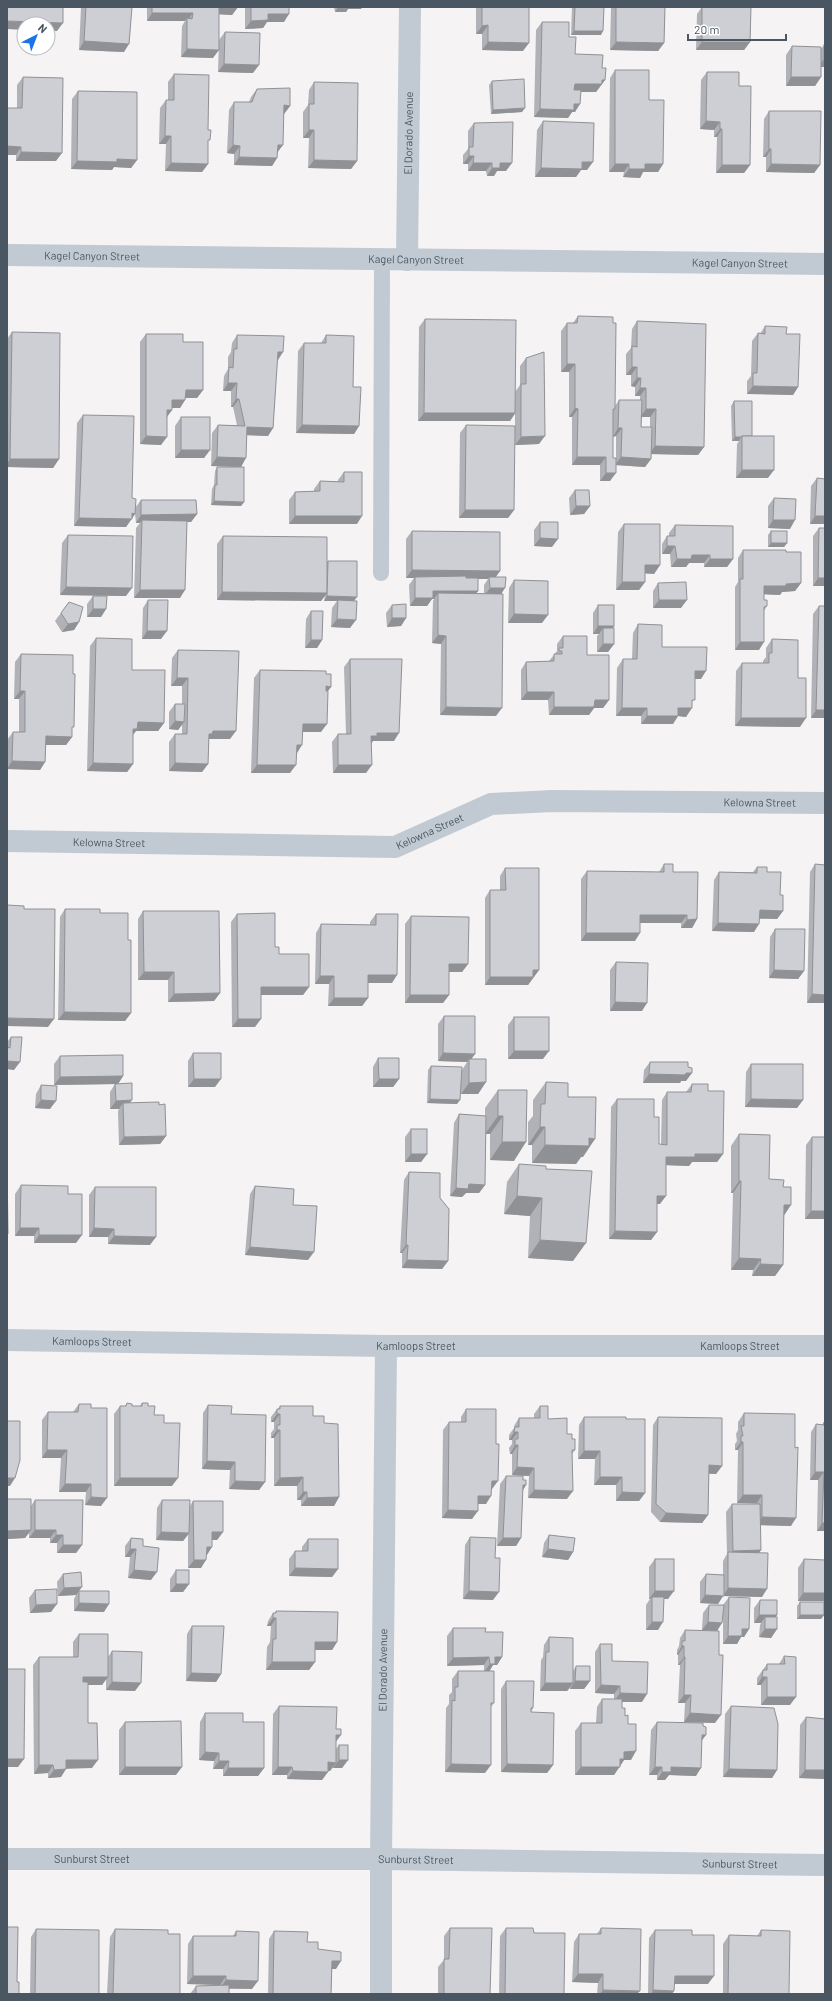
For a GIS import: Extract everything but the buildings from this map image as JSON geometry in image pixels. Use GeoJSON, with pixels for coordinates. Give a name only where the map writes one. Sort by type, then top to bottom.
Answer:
{"type":"FeatureCollection","features":[{"type":"Feature","properties":{"kind":"street","name":"El Dorado Avenue"},"geometry":{"type":"LineString","coordinates":[[407,260],[410,7]]}},
{"type":"Feature","properties":{"kind":"street","name":"Kagel Canyon Street"},"geometry":{"type":"LineString","coordinates":[[7,255],[825,264]]}},
{"type":"Feature","properties":{"kind":"street","name":"Kelowna Street"},"geometry":{"type":"LineString","coordinates":[[7,840],[395,847],[491,804],[552,801],[825,803]]}},
{"type":"Feature","properties":{"kind":"street","name":"Kamloops Street"},"geometry":{"type":"LineString","coordinates":[[7,1340],[386,1346],[825,1346]]}},
{"type":"Feature","properties":{"kind":"street","name":"El Dorado Avenue"},"geometry":{"type":"LineString","coordinates":[[381,1994],[386,1346]]}},
{"type":"Feature","properties":{"kind":"street","name":"Sunburst Street"},"geometry":{"type":"LineString","coordinates":[[7,1858],[381,1859],[825,1865]]}},
{"type":"Feature","properties":{"kind":"lane"},"geometry":{"type":"LineString","coordinates":[[381,573],[382,260]]}}]}
